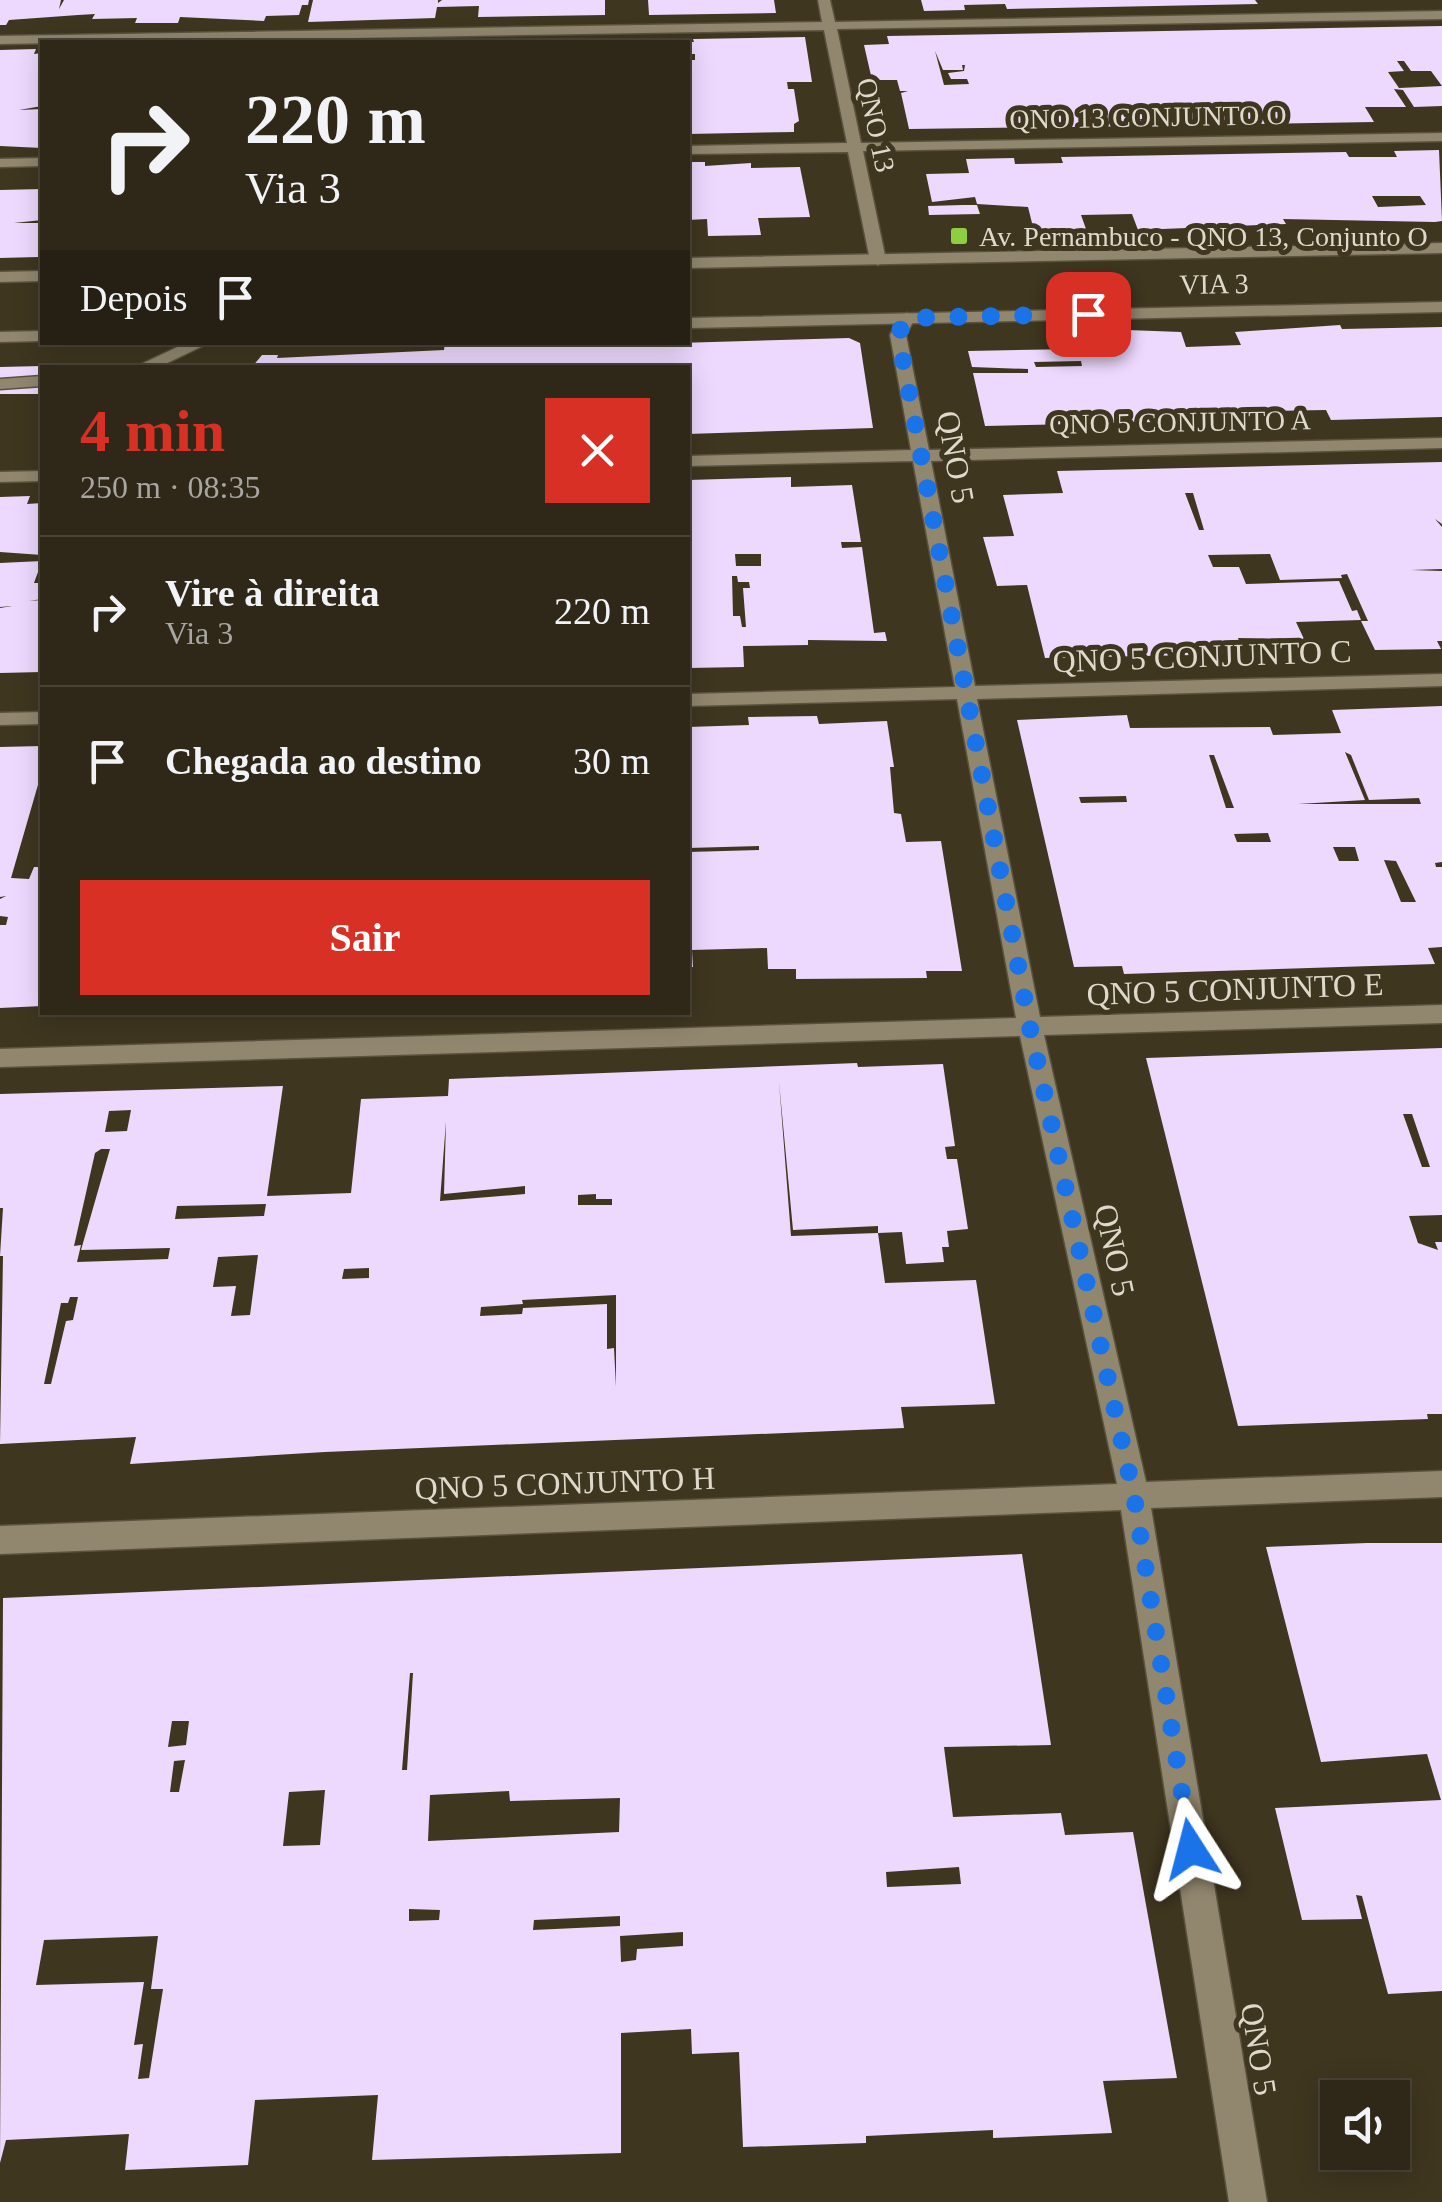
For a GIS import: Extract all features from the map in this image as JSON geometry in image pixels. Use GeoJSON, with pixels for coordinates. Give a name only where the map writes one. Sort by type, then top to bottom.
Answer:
{"type":"FeatureCollection","features":[{"type":"Feature","properties":{"kind":"street","name":"QNO 13"},"geometry":{"type":"LineString","coordinates":[[824,0],[878,260]]}},
{"type":"Feature","properties":{"kind":"street"},"geometry":{"type":"LineString","coordinates":[[0,40],[1442,15]]}},
{"type":"Feature","properties":{"kind":"street","name":"QNO 13 CONJUNTO O"},"geometry":{"type":"LineString","coordinates":[[690,150],[1442,137]]}},
{"type":"Feature","properties":{"kind":"street"},"geometry":{"type":"LineString","coordinates":[[0,163],[40,162]]}},
{"type":"Feature","properties":{"kind":"street","name":"VIA 3"},"geometry":{"type":"LineString","coordinates":[[690,262],[1442,248]]}},
{"type":"Feature","properties":{"kind":"street"},"geometry":{"type":"LineString","coordinates":[[0,277],[40,276]]}},
{"type":"Feature","properties":{"kind":"street"},"geometry":{"type":"LineString","coordinates":[[1239,311],[1442,292]]}},
{"type":"Feature","properties":{"kind":"street","name":"VIA 3"},"geometry":{"type":"LineString","coordinates":[[690,323],[1442,306]]}},
{"type":"Feature","properties":{"kind":"street","name":"QNO 5"},"geometry":{"type":"LineString","coordinates":[[907,318],[898,334],[964,692],[1030,1028],[1134,1496],[1248,2202]]}},
{"type":"Feature","properties":{"kind":"street"},"geometry":{"type":"LineString","coordinates":[[0,322],[40,322]]}},
{"type":"Feature","properties":{"kind":"street"},"geometry":{"type":"LineString","coordinates":[[0,337],[40,336]]}},
{"type":"Feature","properties":{"kind":"street"},"geometry":{"type":"LineString","coordinates":[[148,365],[196,345]]}},
{"type":"Feature","properties":{"kind":"street"},"geometry":{"type":"LineString","coordinates":[[0,384],[40,381]]}},
{"type":"Feature","properties":{"kind":"street","name":"QNO 5 CONJUNTO A"},"geometry":{"type":"LineString","coordinates":[[690,461],[1442,443]]}},
{"type":"Feature","properties":{"kind":"street"},"geometry":{"type":"LineString","coordinates":[[0,477],[40,476]]}},
{"type":"Feature","properties":{"kind":"street","name":"QNO 5 CONJUNTO C"},"geometry":{"type":"LineString","coordinates":[[690,700],[1442,680]]}},
{"type":"Feature","properties":{"kind":"street"},"geometry":{"type":"LineString","coordinates":[[0,719],[40,718]]}},
{"type":"Feature","properties":{"kind":"street","name":"QNO 5 CONJUNTO E"},"geometry":{"type":"LineString","coordinates":[[0,1058],[1442,1014]]}},
{"type":"Feature","properties":{"kind":"street","name":"QNO 5 CONJUNTO H"},"geometry":{"type":"LineString","coordinates":[[0,1540],[1442,1484]]}},
{"type":"Feature","properties":{"kind":"building"},"geometry":{"type":"Polygon","coordinates":[[[0,0],[61,0],[59,9],[64,0],[309,0],[308,5],[302,5],[299,15],[266,16],[264,21],[180,17],[178,23],[135,23],[137,18],[92,19],[95,14],[9,20],[0,25],[0,0]]]}},
{"type":"Feature","properties":{"kind":"building"},"geometry":{"type":"Polygon","coordinates":[[[313,0],[605,0],[605,15],[478,17],[479,6],[437,7],[435,18],[308,22],[313,0]]]}},
{"type":"Feature","properties":{"kind":"building"},"geometry":{"type":"Polygon","coordinates":[[[648,0],[774,0],[776,13],[649,15],[648,0]]]}},
{"type":"Feature","properties":{"kind":"building"},"geometry":{"type":"Polygon","coordinates":[[[921,0],[1255,0],[1258,4],[1007,9],[1005,4],[924,11],[921,0]]]}},
{"type":"Feature","properties":{"kind":"building"},"geometry":{"type":"Polygon","coordinates":[[[1442,26],[1442,86],[1442,106],[1414,107],[1403,90],[1394,89],[1406,107],[1365,107],[1374,122],[1190,125],[1186,118],[1140,119],[1143,126],[909,129],[901,93],[908,91],[900,91],[897,80],[872,80],[864,45],[889,44],[887,36],[1442,26]],[[935,51],[944,85],[969,84],[967,79],[951,79],[948,73],[964,71],[965,65],[963,70],[943,70],[935,51]],[[1397,61],[1404,71],[1388,72],[1399,88],[1442,86],[1431,71],[1411,71],[1404,61],[1397,61]]]}},
{"type":"Feature","properties":{"kind":"building"},"geometry":{"type":"Polygon","coordinates":[[[805,37],[812,82],[787,82],[788,89],[794,89],[799,121],[794,124],[794,132],[690,134],[693,39],[805,37]]]}},
{"type":"Feature","properties":{"kind":"building"},"geometry":{"type":"Polygon","coordinates":[[[36,49],[34,54],[40,53],[40,106],[19,110],[40,109],[40,148],[0,146],[0,50],[36,49]]]}},
{"type":"Feature","properties":{"kind":"building"},"geometry":{"type":"Polygon","coordinates":[[[1439,150],[1442,221],[1283,219],[1286,224],[1138,230],[1132,214],[1081,215],[1086,229],[1034,231],[1028,207],[977,204],[975,197],[932,202],[926,174],[969,173],[966,159],[1014,158],[1015,164],[1063,163],[1061,157],[1346,152],[1349,157],[1397,157],[1394,151],[1439,150]],[[1372,196],[1378,207],[1426,205],[1420,196],[1372,196]]]}},
{"type":"Feature","properties":{"kind":"building"},"geometry":{"type":"Polygon","coordinates":[[[690,162],[705,162],[705,166],[751,163],[751,168],[800,167],[810,217],[758,218],[761,235],[708,236],[707,219],[690,220],[690,162]]]}},
{"type":"Feature","properties":{"kind":"building"},"geometry":{"type":"Polygon","coordinates":[[[40,189],[40,220],[14,223],[40,223],[38,257],[0,258],[0,190],[40,189]]]}},
{"type":"Feature","properties":{"kind":"building"},"geometry":{"type":"Polygon","coordinates":[[[977,205],[980,214],[929,215],[928,206],[977,205]]]}},
{"type":"Feature","properties":{"kind":"building"},"geometry":{"type":"Polygon","coordinates":[[[1340,325],[1342,329],[1442,327],[1442,417],[1331,420],[1326,410],[1268,411],[1155,414],[1158,422],[1102,423],[1099,416],[1071,416],[1074,424],[985,426],[973,373],[1028,373],[1028,369],[972,367],[968,351],[1076,349],[1070,332],[1127,330],[1181,332],[1186,347],[1241,345],[1235,332],[1340,325]],[[1081,361],[1034,362],[1036,367],[1082,366],[1081,361]]]}},
{"type":"Feature","properties":{"kind":"building"},"geometry":{"type":"Polygon","coordinates":[[[849,338],[860,343],[873,428],[690,434],[690,365],[254,365],[262,355],[278,355],[277,358],[444,350],[445,345],[849,338]]]}},
{"type":"Feature","properties":{"kind":"building"},"geometry":{"type":"Polygon","coordinates":[[[40,366],[40,394],[0,394],[0,367],[40,366]]]}},
{"type":"Feature","properties":{"kind":"building"},"geometry":{"type":"Polygon","coordinates":[[[1442,462],[1442,524],[1435,519],[1442,527],[1442,569],[1411,570],[1442,571],[1442,641],[1437,641],[1441,649],[1375,650],[1361,621],[1368,621],[1347,574],[1342,578],[1280,580],[1270,554],[1208,555],[1213,567],[1239,567],[1246,584],[1339,581],[1352,611],[1357,610],[1361,620],[1296,622],[1304,639],[1238,638],[1244,654],[1045,658],[1027,585],[997,586],[983,537],[1014,536],[1003,495],[1063,493],[1057,471],[1442,462]],[[1185,493],[1199,530],[1204,530],[1193,493],[1185,493]]]}},
{"type":"Feature","properties":{"kind":"building"},"geometry":{"type":"Polygon","coordinates":[[[791,477],[791,487],[852,485],[861,542],[841,542],[842,548],[862,547],[874,633],[885,632],[887,641],[808,640],[808,645],[743,646],[744,667],[690,668],[690,480],[791,477]],[[735,554],[736,566],[761,566],[761,554],[735,554]],[[732,576],[733,616],[740,616],[742,627],[746,627],[743,588],[750,588],[749,582],[738,582],[737,576],[732,576]]]}},
{"type":"Feature","properties":{"kind":"building"},"geometry":{"type":"Polygon","coordinates":[[[30,496],[27,504],[40,503],[40,555],[0,552],[0,497],[30,496]]]}},
{"type":"Feature","properties":{"kind":"building"},"geometry":{"type":"Polygon","coordinates":[[[40,561],[34,583],[40,583],[40,599],[29,601],[40,600],[40,672],[0,673],[0,608],[12,606],[0,607],[0,563],[40,561]]]}},
{"type":"Feature","properties":{"kind":"building"},"geometry":{"type":"Polygon","coordinates":[[[1442,706],[1442,862],[1435,863],[1442,867],[1442,947],[1428,948],[1435,964],[1124,974],[1122,966],[1074,967],[1017,720],[1127,715],[1130,728],[1270,727],[1273,735],[1341,733],[1332,710],[1442,706]],[[1345,752],[1365,800],[1298,804],[1421,804],[1419,798],[1369,800],[1351,755],[1345,752]],[[1209,755],[1226,808],[1234,808],[1214,755],[1209,755]],[[1126,796],[1079,797],[1081,803],[1127,802],[1126,796]],[[1268,833],[1234,834],[1237,842],[1271,842],[1268,833]],[[1333,847],[1339,861],[1359,861],[1355,847],[1333,847]],[[1384,860],[1401,902],[1416,902],[1396,861],[1384,860]]]}},
{"type":"Feature","properties":{"kind":"building"},"geometry":{"type":"Polygon","coordinates":[[[817,716],[819,724],[887,721],[894,767],[890,767],[894,813],[901,814],[906,842],[941,841],[962,971],[926,971],[927,978],[796,979],[796,969],[768,969],[767,948],[692,950],[690,967],[690,852],[759,850],[759,846],[690,848],[690,727],[749,725],[748,717],[817,716]]]}},
{"type":"Feature","properties":{"kind":"building"},"geometry":{"type":"Polygon","coordinates":[[[40,746],[40,778],[11,878],[29,879],[34,867],[40,867],[40,1006],[0,1008],[0,925],[6,925],[8,917],[0,916],[0,899],[6,896],[0,897],[0,747],[40,746]]]}},
{"type":"Feature","properties":{"kind":"building"},"geometry":{"type":"Polygon","coordinates":[[[1442,1048],[1442,1215],[1409,1216],[1418,1243],[1438,1250],[1435,1242],[1442,1242],[1442,1414],[1427,1414],[1428,1419],[1238,1426],[1146,1058],[1442,1048]],[[1403,1114],[1422,1167],[1430,1167],[1412,1114],[1403,1114]]]}},
{"type":"Feature","properties":{"kind":"building"},"geometry":{"type":"Polygon","coordinates":[[[857,1063],[858,1067],[943,1064],[955,1146],[945,1147],[947,1159],[957,1159],[968,1229],[947,1231],[949,1247],[942,1247],[944,1262],[906,1264],[902,1232],[878,1233],[885,1283],[976,1280],[995,1404],[901,1407],[904,1428],[130,1464],[136,1437],[0,1444],[0,1094],[283,1086],[267,1196],[351,1193],[361,1099],[448,1096],[449,1079],[857,1063]],[[779,1082],[791,1236],[878,1233],[878,1226],[793,1230],[779,1082]],[[131,1110],[109,1111],[105,1132],[127,1131],[131,1110]],[[446,1121],[440,1201],[525,1194],[525,1186],[444,1194],[446,1121]],[[110,1149],[95,1153],[74,1246],[81,1245],[77,1262],[168,1259],[170,1248],[81,1250],[110,1149]],[[596,1194],[578,1195],[578,1205],[612,1205],[612,1199],[596,1199],[596,1194]],[[266,1204],[177,1206],[175,1219],[264,1216],[266,1204]],[[258,1255],[218,1257],[213,1287],[236,1286],[231,1316],[250,1315],[258,1255]],[[369,1268],[344,1269],[342,1279],[369,1278],[369,1268]],[[616,1295],[522,1300],[523,1304],[481,1307],[480,1316],[522,1314],[523,1308],[607,1304],[607,1349],[614,1348],[616,1387],[616,1295]],[[78,1297],[61,1303],[44,1384],[51,1384],[66,1321],[73,1320],[78,1297]]]}},
{"type":"Feature","properties":{"kind":"building"},"geometry":{"type":"Polygon","coordinates":[[[1442,1543],[1442,1991],[1388,1994],[1362,1896],[1356,1895],[1362,1919],[1302,1920],[1275,1808],[1441,1800],[1427,1754],[1321,1762],[1266,1547],[1442,1543]]]}},
{"type":"Feature","properties":{"kind":"building"},"geometry":{"type":"Polygon","coordinates":[[[1022,1554],[1051,1745],[944,1747],[953,1817],[1061,1813],[1065,1835],[1133,1832],[1177,2078],[1103,2081],[1112,2133],[993,2138],[993,2130],[866,2136],[866,2143],[743,2147],[739,2052],[692,2054],[691,2029],[621,2033],[621,2153],[372,2160],[378,2095],[255,2100],[248,2165],[125,2170],[129,2134],[6,2140],[0,2163],[3,1598],[1022,1554]],[[413,1673],[402,1770],[407,1770],[413,1673]],[[172,1721],[168,1747],[186,1745],[189,1721],[172,1721]],[[185,1760],[174,1761],[170,1792],[179,1792],[185,1760]],[[325,1790],[289,1792],[283,1846],[320,1845],[325,1790]],[[509,1791],[430,1795],[428,1841],[619,1832],[620,1798],[510,1801],[509,1791]],[[959,1867],[886,1872],[887,1887],[961,1884],[959,1867]],[[409,1909],[409,1921],[439,1920],[440,1910],[409,1909]],[[620,1916],[534,1920],[533,1930],[620,1926],[620,1916]],[[683,1932],[620,1936],[621,1962],[636,1960],[637,1949],[683,1946],[683,1932]],[[158,1936],[44,1940],[36,1985],[144,1982],[134,2045],[143,2044],[138,2079],[149,2078],[163,1989],[151,1989],[158,1936]]]}},
{"type":"Feature","properties":{"kind":"place","name":"Av. Pernambuco - QNO 13, Conjunto O"},"geometry":{"type":"Point","coordinates":[959,236]}},
{"type":"Feature","properties":{"kind":"route"},"geometry":{"type":"LineString","coordinates":[[1088,314],[907,318],[898,334],[1030,1028],[1134,1496],[1191,1849]]}}]}
